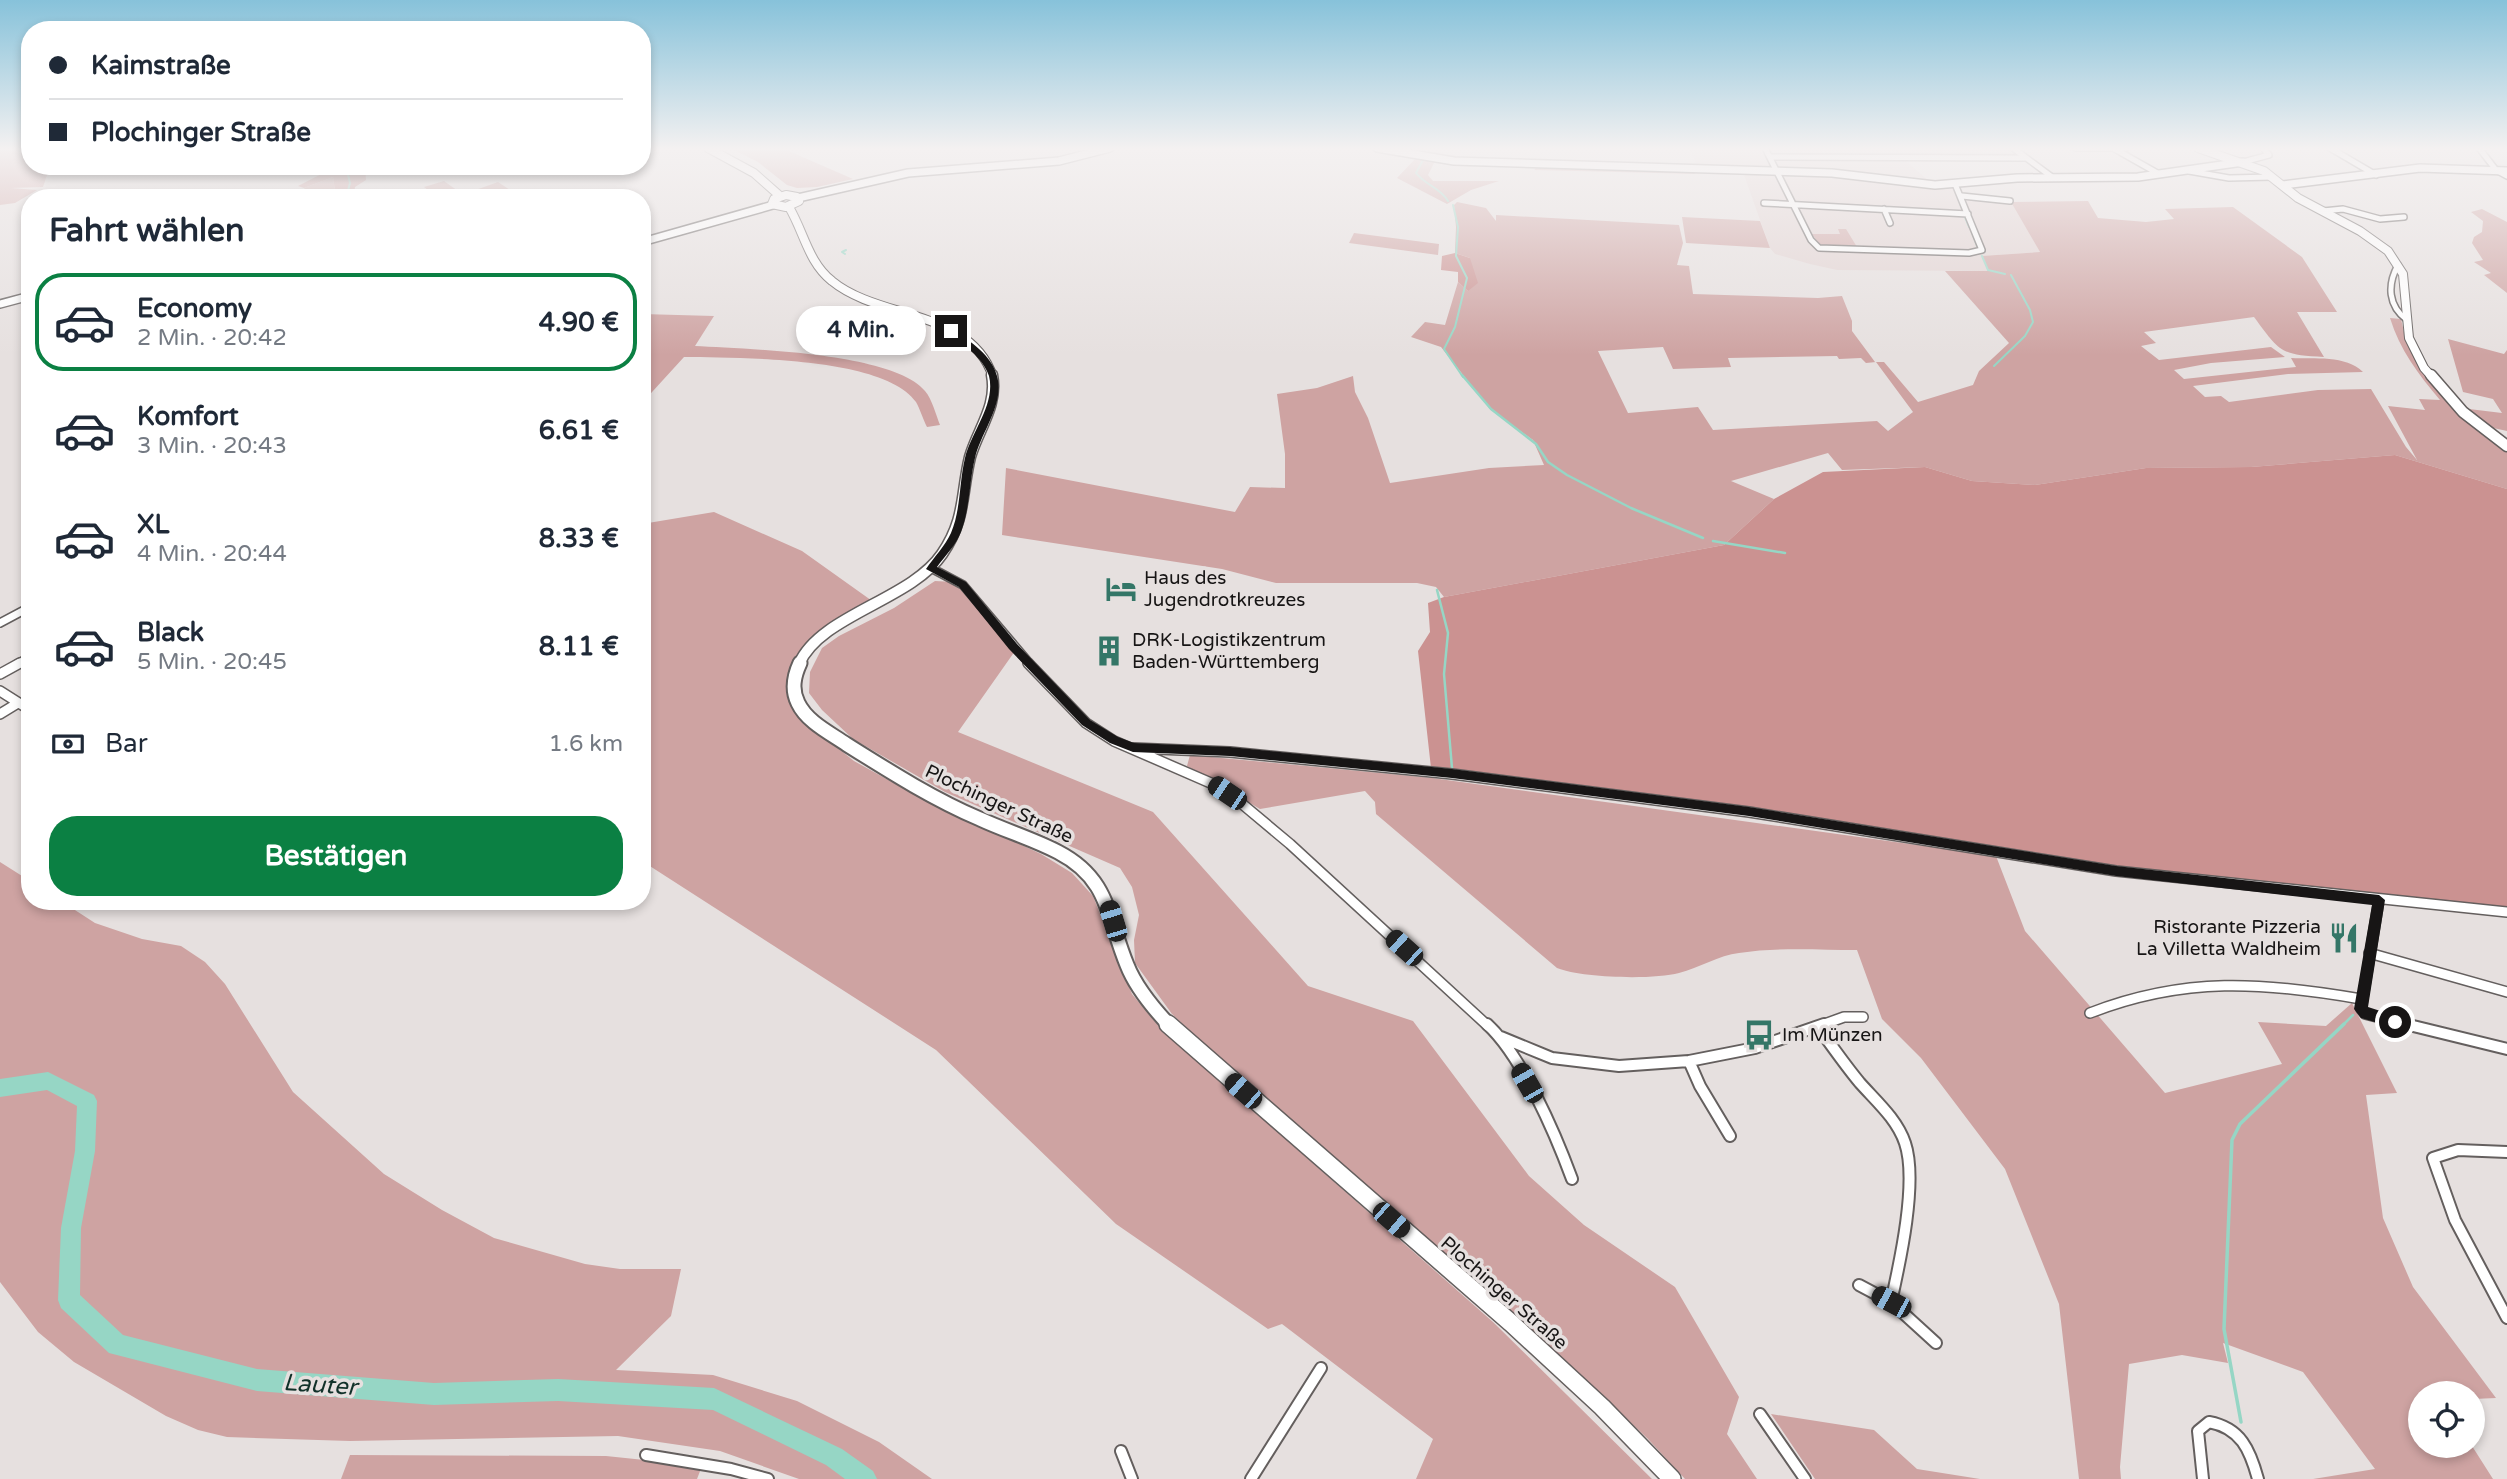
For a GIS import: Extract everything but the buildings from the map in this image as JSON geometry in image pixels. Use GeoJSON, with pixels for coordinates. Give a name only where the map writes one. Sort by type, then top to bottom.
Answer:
{"type":"FeatureCollection","features":[{"type":"Feature","properties":{"kind":"main road","name":"Plochinger Straße"},"geometry":{"type":"LineString","coordinates":[[793,217],[808,256],[832,282],[864,300],[951,331],[974,347],[984,359],[993,375],[994,390],[970,457],[962,515],[954,536],[931,569],[882,603],[828,631],[805,651],[792,684],[797,702],[816,724],[886,770],[950,805],[1067,857],[1086,871],[1104,895],[1134,979],[1160,1015],[1269,1114],[1547,1355],[1672,1479]]}},
{"type":"Feature","properties":{"kind":"main road"},"geometry":{"type":"LineString","coordinates":[[2333,217],[2379,244],[2399,265],[2404,279],[2409,338],[2424,368],[2463,412],[2507,446]]}},
{"type":"Feature","properties":{"kind":"street"},"geometry":{"type":"LineString","coordinates":[[651,239],[730,217]]}},
{"type":"Feature","properties":{"kind":"street"},"geometry":{"type":"LineString","coordinates":[[1799,217],[1811,240],[1819,248],[1969,253],[1982,250],[1969,217]]}},
{"type":"Feature","properties":{"kind":"street"},"geometry":{"type":"LineString","coordinates":[[1887,217],[1890,223]]}},
{"type":"Feature","properties":{"kind":"street"},"geometry":{"type":"LineString","coordinates":[[2373,217],[2404,217]]}},
{"type":"Feature","properties":{"kind":"street"},"geometry":{"type":"LineString","coordinates":[[2399,265],[2391,275],[2390,293],[2394,308],[2407,320]]}},
{"type":"Feature","properties":{"kind":"street"},"geometry":{"type":"LineString","coordinates":[[0,304],[21,298]]}},
{"type":"Feature","properties":{"kind":"street"},"geometry":{"type":"LineString","coordinates":[[931,569],[963,584],[1013,647],[1086,723],[1107,737],[1213,784],[1241,803],[1300,853],[1501,1037],[1553,1129],[1572,1179]]}},
{"type":"Feature","properties":{"kind":"street"},"geometry":{"type":"LineString","coordinates":[[0,623],[21,612]]}},
{"type":"Feature","properties":{"kind":"street"},"geometry":{"type":"LineString","coordinates":[[0,674],[21,662]]}},
{"type":"Feature","properties":{"kind":"street"},"geometry":{"type":"LineString","coordinates":[[0,691],[21,703]]}},
{"type":"Feature","properties":{"kind":"street"},"geometry":{"type":"LineString","coordinates":[[0,714],[21,706]]}},
{"type":"Feature","properties":{"kind":"street"},"geometry":{"type":"LineString","coordinates":[[1133,748],[1230,752],[1452,774],[1749,812],[2116,871],[2507,912]]}},
{"type":"Feature","properties":{"kind":"street"},"geometry":{"type":"LineString","coordinates":[[2379,900],[2374,940],[2361,999],[2361,1009],[2365,1014],[2507,1049]]}},
{"type":"Feature","properties":{"kind":"street"},"geometry":{"type":"LineString","coordinates":[[2369,953],[2507,992]]}},
{"type":"Feature","properties":{"kind":"street"},"geometry":{"type":"LineString","coordinates":[[2090,1013],[2136,996],[2212,983],[2282,986],[2361,999]]}},
{"type":"Feature","properties":{"kind":"street"},"geometry":{"type":"LineString","coordinates":[[1501,1037],[1552,1058],[1619,1066],[1689,1061],[1755,1048],[1844,1017],[1863,1017]]}},
{"type":"Feature","properties":{"kind":"street"},"geometry":{"type":"LineString","coordinates":[[1818,1027],[1861,1085],[1887,1113],[1907,1147],[1905,1215],[1899,1272],[1891,1302]]}},
{"type":"Feature","properties":{"kind":"street"},"geometry":{"type":"LineString","coordinates":[[1689,1061],[1700,1086],[1730,1136]]}},
{"type":"Feature","properties":{"kind":"street"},"geometry":{"type":"LineString","coordinates":[[2507,1152],[2439,1153],[2433,1158],[2465,1239],[2507,1318]]}},
{"type":"Feature","properties":{"kind":"street"},"geometry":{"type":"LineString","coordinates":[[1859,1285],[1891,1302],[1936,1343]]}},
{"type":"Feature","properties":{"kind":"street"},"geometry":{"type":"LineString","coordinates":[[1251,1479],[1321,1367]]}},
{"type":"Feature","properties":{"kind":"street"},"geometry":{"type":"LineString","coordinates":[[1760,1414],[1805,1479]]}},
{"type":"Feature","properties":{"kind":"street"},"geometry":{"type":"LineString","coordinates":[[2203,1479],[2197,1441],[2198,1431],[2208,1422],[2230,1427],[2245,1441],[2258,1479]]}},
{"type":"Feature","properties":{"kind":"street"},"geometry":{"type":"LineString","coordinates":[[1121,1451],[1132,1479]]}},
{"type":"Feature","properties":{"kind":"street"},"geometry":{"type":"LineString","coordinates":[[646,1455],[731,1469],[768,1479]]}},
{"type":"Feature","properties":{"kind":"shaded area"},"geometry":{"type":"Polygon","coordinates":[[[1455,217],[1493,217],[1496,221],[1496,217],[1533,217],[1679,225],[1683,243],[1677,265],[1689,266],[1693,294],[1818,298],[1842,296],[1852,321],[1852,331],[1875,362],[1876,362],[1884,362],[1918,402],[1973,385],[1979,371],[2009,343],[1945,271],[1988,271],[1982,256],[2040,252],[2020,217],[2097,217],[2146,222],[2174,219],[2172,217],[2247,217],[2302,257],[2337,312],[2297,312],[2324,357],[2298,355],[2282,349],[2254,317],[2144,332],[2156,343],[2141,346],[2159,360],[2271,347],[2285,357],[2211,363],[2174,370],[2184,379],[2296,367],[2291,358],[2329,359],[2348,363],[2363,372],[2288,374],[2193,386],[2205,397],[2221,396],[2229,402],[2318,390],[2371,389],[2406,447],[2417,460],[2388,406],[2425,410],[2419,399],[2440,400],[2417,371],[2399,341],[2390,318],[2401,319],[2406,341],[2422,370],[2507,449],[2507,489],[2395,455],[2251,467],[2146,468],[2035,485],[1972,481],[1925,467],[1842,470],[1828,453],[1731,481],[1774,499],[1724,545],[1444,597],[1436,587],[1417,583],[1276,583],[1222,569],[1002,535],[1006,468],[1235,512],[1250,487],[1285,488],[1285,454],[1277,394],[1317,388],[1353,376],[1355,392],[1368,418],[1390,483],[1489,468],[1544,465],[1533,440],[1490,409],[1441,347],[1411,337],[1425,322],[1445,325],[1458,282],[1468,291],[1470,258],[1455,253],[1455,217]],[[1663,347],[1598,351],[1628,413],[1698,407],[1713,430],[1877,421],[1888,431],[1913,412],[1876,362],[1866,363],[1861,358],[1728,358],[1731,367],[1673,369],[1663,347]]]}},
{"type":"Feature","properties":{"kind":"shaded area"},"geometry":{"type":"Polygon","coordinates":[[[1682,217],[1760,221],[1770,248],[1686,243],[1682,217]]]}},
{"type":"Feature","properties":{"kind":"shaded area"},"geometry":{"type":"Polygon","coordinates":[[[1759,217],[2020,217],[2040,252],[1982,256],[1989,271],[1837,270],[1775,254],[1770,248],[1759,217]]]}},
{"type":"Feature","properties":{"kind":"shaded area"},"geometry":{"type":"Polygon","coordinates":[[[2478,217],[2497,217],[2507,222],[2507,293],[2484,275],[2491,273],[2474,262],[2483,260],[2472,243],[2474,237],[2482,232],[2483,221],[2478,217]]]}},
{"type":"Feature","properties":{"kind":"shaded area"},"geometry":{"type":"Polygon","coordinates":[[[1838,229],[1846,229],[1857,247],[1821,247],[1812,234],[1840,234],[1838,229]]]}},
{"type":"Feature","properties":{"kind":"shaded area"},"geometry":{"type":"Polygon","coordinates":[[[1354,233],[1439,244],[1438,255],[1349,243],[1354,233]]]}},
{"type":"Feature","properties":{"kind":"shaded area"},"geometry":{"type":"Polygon","coordinates":[[[1455,253],[1470,258],[1478,283],[1468,291],[1458,282],[1458,272],[1441,270],[1442,256],[1455,253]]]}},
{"type":"Feature","properties":{"kind":"shaded area"},"geometry":{"type":"Polygon","coordinates":[[[651,314],[714,316],[695,346],[817,355],[883,368],[908,378],[925,391],[940,425],[927,427],[916,402],[899,387],[874,376],[808,363],[684,357],[651,393],[651,314]]]}},
{"type":"Feature","properties":{"kind":"shaded area"},"geometry":{"type":"Polygon","coordinates":[[[2448,339],[2504,354],[2507,350],[2507,431],[2489,427],[2469,409],[2502,413],[2493,399],[2463,392],[2448,339]]]}},
{"type":"Feature","properties":{"kind":"shaded area"},"geometry":{"type":"Polygon","coordinates":[[[2395,455],[2507,489],[2507,909],[2207,882],[1431,768],[1418,651],[1430,632],[1428,603],[1444,597],[1724,545],[1774,499],[1823,472],[1925,467],[1972,481],[2035,485],[2146,468],[2251,467],[2395,455]]]}},
{"type":"Feature","properties":{"kind":"shaded area"},"geometry":{"type":"Polygon","coordinates":[[[714,512],[802,551],[875,603],[805,646],[792,664],[789,683],[814,729],[854,761],[912,793],[1041,854],[1072,873],[1093,896],[1132,994],[1161,1029],[1493,1322],[1652,1479],[1416,1479],[1433,1439],[1282,1324],[1268,1329],[1116,1224],[936,1050],[651,867],[651,522],[714,512]]]}},
{"type":"Feature","properties":{"kind":"shaded area"},"geometry":{"type":"Polygon","coordinates":[[[935,581],[954,582],[965,591],[1015,651],[958,732],[1153,812],[1308,986],[1413,1021],[1529,1176],[1584,1225],[1675,1287],[1739,1397],[1727,1434],[1757,1479],[1685,1479],[1647,1438],[1507,1307],[1244,1082],[1172,1014],[1135,963],[1134,940],[1139,915],[1132,887],[1120,868],[945,792],[853,739],[822,710],[809,693],[810,672],[822,648],[839,636],[894,608],[935,581]]]}},
{"type":"Feature","properties":{"kind":"shaded area"},"geometry":{"type":"Polygon","coordinates":[[[1190,755],[1432,778],[1996,856],[2025,931],[2165,1093],[2282,1064],[2258,1022],[2326,1026],[2352,1003],[2397,1093],[2366,1095],[2383,1218],[2413,1287],[2483,1381],[2408,1381],[2408,1458],[2480,1458],[2493,1479],[2313,1479],[2375,1469],[2303,1372],[2223,1343],[2228,1363],[2182,1355],[2129,1364],[2121,1479],[2079,1479],[2059,1304],[2005,1169],[1921,1058],[1882,1019],[1857,950],[1754,951],[1724,956],[1679,973],[1652,977],[1599,976],[1557,968],[1376,814],[1375,802],[1365,791],[1260,809],[1187,766],[1190,755]]]}},
{"type":"Feature","properties":{"kind":"shaded area"},"geometry":{"type":"Polygon","coordinates":[[[0,862],[21,875],[21,910],[75,910],[95,923],[142,939],[181,946],[205,962],[225,984],[293,1092],[384,1174],[442,1210],[494,1238],[585,1264],[620,1269],[681,1269],[671,1316],[616,1370],[713,1375],[797,1401],[879,1442],[932,1479],[799,1479],[720,1451],[618,1436],[350,1441],[227,1437],[198,1430],[166,1416],[74,1362],[38,1332],[0,1282],[0,862]]]}},
{"type":"Feature","properties":{"kind":"shaded area"},"geometry":{"type":"Polygon","coordinates":[[[2485,1383],[2496,1398],[2485,1398],[2485,1383]]]}},
{"type":"Feature","properties":{"kind":"shaded area"},"geometry":{"type":"Polygon","coordinates":[[[1771,1414],[1874,1430],[1917,1469],[1980,1479],[1815,1479],[1771,1414]]]}},
{"type":"Feature","properties":{"kind":"shaded area"},"geometry":{"type":"Polygon","coordinates":[[[350,1455],[606,1456],[702,1466],[697,1479],[341,1479],[350,1455]]]}},
{"type":"Feature","properties":{"kind":"waterway"},"geometry":{"type":"LineString","coordinates":[[1456,217],[1458,227],[1456,256],[1467,278],[1455,327],[1444,349],[1463,377]]}},
{"type":"Feature","properties":{"kind":"waterway"},"geometry":{"type":"LineString","coordinates":[[1965,217],[1969,227]]}},
{"type":"Feature","properties":{"kind":"waterway"},"geometry":{"type":"LineString","coordinates":[[1971,230],[1977,246]]}},
{"type":"Feature","properties":{"kind":"waterway"},"geometry":{"type":"LineString","coordinates":[[845,254],[842,252],[846,250]]}},
{"type":"Feature","properties":{"kind":"waterway"},"geometry":{"type":"LineString","coordinates":[[1982,256],[1988,270],[2005,274]]}},
{"type":"Feature","properties":{"kind":"waterway"},"geometry":{"type":"LineString","coordinates":[[1994,366],[2025,336],[2033,322],[2030,310],[2011,275]]}},
{"type":"Feature","properties":{"kind":"waterway"},"geometry":{"type":"LineString","coordinates":[[1462,375],[1491,409],[1536,444],[1548,462],[1567,475],[1631,508],[1703,538]]}},
{"type":"Feature","properties":{"kind":"waterway"},"geometry":{"type":"LineString","coordinates":[[1713,541],[1785,553]]}},
{"type":"Feature","properties":{"kind":"waterway"},"geometry":{"type":"LineString","coordinates":[[1437,590],[1448,633],[1444,674],[1452,768]]}},
{"type":"Feature","properties":{"kind":"waterway"},"geometry":{"type":"LineString","coordinates":[[2344,1024],[2353,1015]]}},
{"type":"Feature","properties":{"kind":"waterway"},"geometry":{"type":"LineString","coordinates":[[2241,1422],[2224,1329],[2232,1140],[2240,1124],[2344,1024]]}},
{"type":"Feature","properties":{"kind":"waterway","name":"Lauter"},"geometry":{"type":"LineString","coordinates":[[0,1088],[48,1081],[87,1101],[85,1151],[71,1228],[69,1300],[117,1345],[257,1380],[434,1394],[558,1390],[714,1399],[834,1457],[865,1479]]}},
{"type":"Feature","properties":{"kind":"place","name":"Haus des Jugendrotkreuzes"},"geometry":{"type":"Point","coordinates":[1121,589]}},
{"type":"Feature","properties":{"kind":"place","name":"DRK-Logistikzentrum Baden-Württemberg"},"geometry":{"type":"Point","coordinates":[1109,651]}},
{"type":"Feature","properties":{"kind":"place","name":"Ristorante Pizzeria La Villetta Waldheim"},"geometry":{"type":"Point","coordinates":[2344,938]}},
{"type":"Feature","properties":{"kind":"place","name":"Im Münzen"},"geometry":{"type":"Point","coordinates":[1759,1035]}},
{"type":"Feature","properties":{"kind":"route"},"geometry":{"type":"LineString","coordinates":[[951,331],[974,347],[984,359],[993,375],[994,390],[970,457],[962,515],[954,536],[931,569],[963,584],[1013,647],[1086,723],[1107,737],[1133,748],[1230,752],[1452,774],[1749,812],[2116,871],[2379,900],[2361,1009],[2365,1014],[2395,1022]]}}]}
